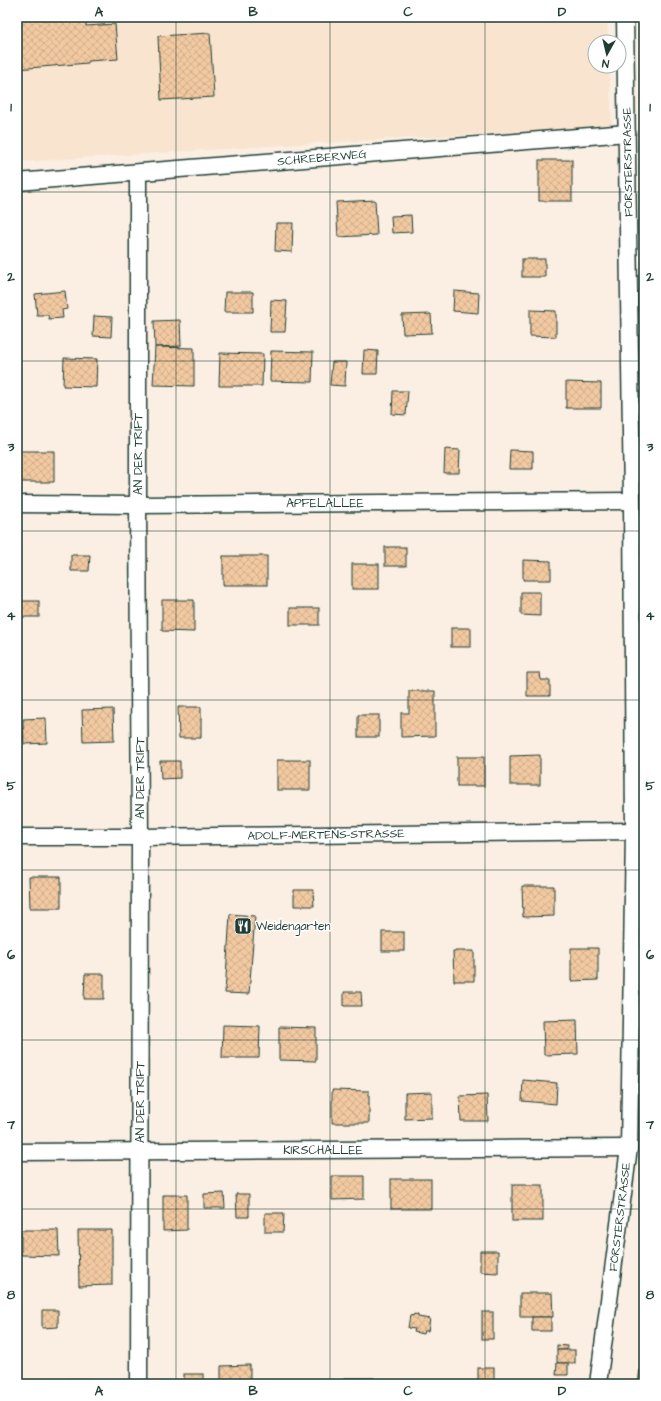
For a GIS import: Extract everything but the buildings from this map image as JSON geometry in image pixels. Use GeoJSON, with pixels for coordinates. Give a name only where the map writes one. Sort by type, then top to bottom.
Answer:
{"type":"FeatureCollection","features":[{"type":"Feature","properties":{"kind":"street","name":"FÖRSTERSTRASSE"},"geometry":{"type":"LineString","coordinates":[[598,1384],[629,1148],[634,831],[632,501],[625,17]]}},
{"type":"Feature","properties":{"kind":"street","name":"SCHREBERWEG"},"geometry":{"type":"LineString","coordinates":[[17,182],[627,133]]}},
{"type":"Feature","properties":{"kind":"street","name":"AN DER TRIFT"},"geometry":{"type":"LineString","coordinates":[[138,173],[140,837],[139,1384]]}},
{"type":"Feature","properties":{"kind":"street","name":"APFELALLEE"},"geometry":{"type":"LineString","coordinates":[[17,504],[138,505],[632,501]]}},
{"type":"Feature","properties":{"kind":"street","name":"ADOLF-MERTENS-STRASSE"},"geometry":{"type":"LineString","coordinates":[[17,837],[634,831]]}},
{"type":"Feature","properties":{"kind":"street","name":"KIRSCHALLEE"},"geometry":{"type":"LineString","coordinates":[[17,1152],[629,1148]]}},
{"type":"Feature","properties":{"kind":"shaded area"},"geometry":{"type":"Polygon","coordinates":[[[17,17],[607,17],[608,34],[587,34],[587,74],[609,74],[612,127],[302,144],[17,162],[17,17]]]}},
{"type":"Feature","properties":{"kind":"place","name":"Weidengarten"},"geometry":{"type":"Point","coordinates":[243,926]}}]}
